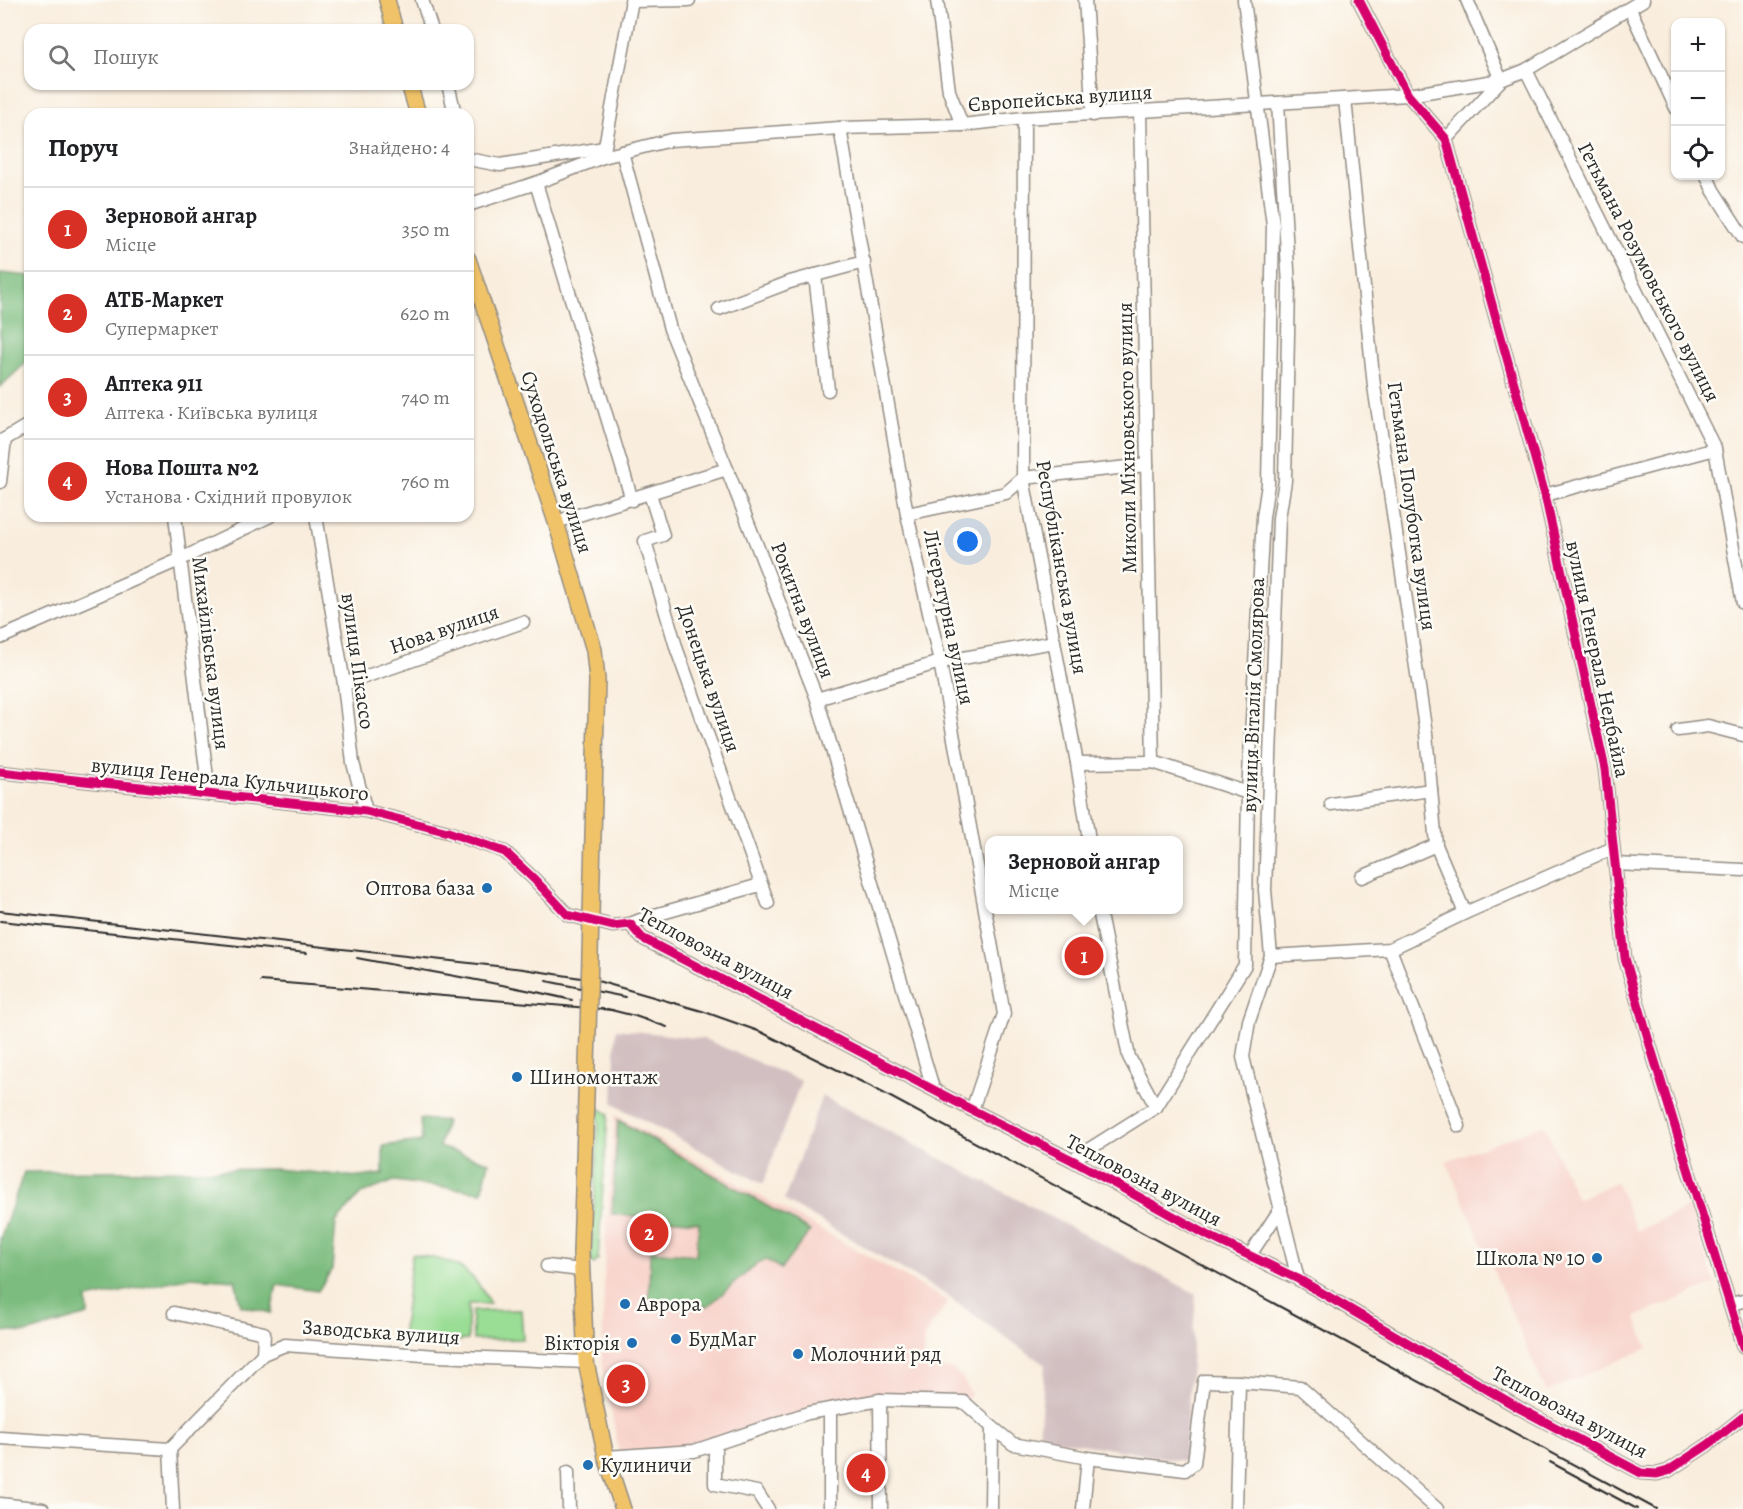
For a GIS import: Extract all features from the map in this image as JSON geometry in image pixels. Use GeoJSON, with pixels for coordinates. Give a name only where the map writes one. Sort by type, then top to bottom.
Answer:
{"type":"FeatureCollection","features":[{"type":"Feature","properties":{"kind":"main road"},"geometry":{"type":"LineString","coordinates":[[387,0],[393,24]]}},
{"type":"Feature","properties":{"kind":"main road"},"geometry":{"type":"LineString","coordinates":[[412,90],[416,108]]}},
{"type":"Feature","properties":{"kind":"main road","name":"Суходольська вулиця"},"geometry":{"type":"LineString","coordinates":[[474,277],[556,522],[594,650],[597,680],[580,1253],[586,1362],[606,1457],[622,1509]]}},
{"type":"Feature","properties":{"kind":"street"},"geometry":{"type":"LineString","coordinates":[[422,0],[430,24]]}},
{"type":"Feature","properties":{"kind":"street"},"geometry":{"type":"LineString","coordinates":[[474,160],[500,165],[603,153],[632,1],[689,0]]}},
{"type":"Feature","properties":{"kind":"street"},"geometry":{"type":"LineString","coordinates":[[937,0],[949,91],[962,125]]}},
{"type":"Feature","properties":{"kind":"street"},"geometry":{"type":"LineString","coordinates":[[1085,0],[1093,115]]}},
{"type":"Feature","properties":{"kind":"street"},"geometry":{"type":"LineString","coordinates":[[1244,0],[1258,104]]}},
{"type":"Feature","properties":{"kind":"street","name":"вулиця Генерала Недбайла"},"geometry":{"type":"LineString","coordinates":[[1359,0],[1408,95],[1446,140],[1545,495],[1605,769],[1625,958],[1652,1052],[1737,1303],[1743,1347]]}},
{"type":"Feature","properties":{"kind":"street"},"geometry":{"type":"LineString","coordinates":[[1446,140],[1501,80],[1467,0]]}},
{"type":"Feature","properties":{"kind":"street","name":"Європейська вулиця"},"geometry":{"type":"LineString","coordinates":[[474,203],[536,183],[603,153],[622,152],[671,140],[840,128],[962,125],[1024,118],[1408,95],[1501,80],[1526,70],[1643,0]]}},
{"type":"Feature","properties":{"kind":"street"},"geometry":{"type":"LineString","coordinates":[[1630,9],[1671,97]]}},
{"type":"Feature","properties":{"kind":"street","name":"Гетьмана Розумовського вулиця"},"geometry":{"type":"LineString","coordinates":[[1526,70],[1715,449],[1739,562],[1743,603]]}},
{"type":"Feature","properties":{"kind":"street"},"geometry":{"type":"LineString","coordinates":[[449,90],[454,108]]}},
{"type":"Feature","properties":{"kind":"street","name":"Гетьмана Полуботка вулиця"},"geometry":{"type":"LineString","coordinates":[[1345,99],[1374,386],[1426,734],[1436,844],[1465,913]]}},
{"type":"Feature","properties":{"kind":"street","name":"вулиця Віталія Смолярова"},"geometry":{"type":"LineString","coordinates":[[1278,103],[1289,286],[1285,482],[1280,518],[1265,890],[1271,956],[1249,1021],[1243,1058],[1298,1279]]}},
{"type":"Feature","properties":{"kind":"street","name":"вулиця Віталія Смолярова"},"geometry":{"type":"LineString","coordinates":[[1072,1160],[1156,1107],[1245,965],[1248,793],[1263,528],[1268,484],[1273,225],[1258,104]]}},
{"type":"Feature","properties":{"kind":"street","name":"Миколи Міхновського вулиця"},"geometry":{"type":"LineString","coordinates":[[1140,112],[1153,762]]}},
{"type":"Feature","properties":{"kind":"street","name":"Республіканська вулиця"},"geometry":{"type":"LineString","coordinates":[[1024,118],[1023,478],[1077,763],[1088,836]]}},
{"type":"Feature","properties":{"kind":"street","name":"Літературна вулиця"},"geometry":{"type":"LineString","coordinates":[[840,128],[907,514],[940,662],[985,910]]}},
{"type":"Feature","properties":{"kind":"street","name":"Рокитна вулиця"},"geometry":{"type":"LineString","coordinates":[[622,152],[670,329],[818,699],[933,1088]]}},
{"type":"Feature","properties":{"kind":"street"},"geometry":{"type":"LineString","coordinates":[[1709,180],[1743,237]]}},
{"type":"Feature","properties":{"kind":"street"},"geometry":{"type":"LineString","coordinates":[[536,183],[632,500]]}},
{"type":"Feature","properties":{"kind":"street"},"geometry":{"type":"LineString","coordinates":[[720,309],[790,282],[864,262]]}},
{"type":"Feature","properties":{"kind":"street"},"geometry":{"type":"LineString","coordinates":[[814,275],[828,390]]}},
{"type":"Feature","properties":{"kind":"street"},"geometry":{"type":"LineString","coordinates":[[0,482],[3,440],[24,428]]}},
{"type":"Feature","properties":{"kind":"street"},"geometry":{"type":"LineString","coordinates":[[1545,495],[1715,449]]}},
{"type":"Feature","properties":{"kind":"street"},"geometry":{"type":"LineString","coordinates":[[907,514],[1006,493],[1023,478],[1147,465]]}},
{"type":"Feature","properties":{"kind":"street"},"geometry":{"type":"LineString","coordinates":[[556,522],[727,469]]}},
{"type":"Feature","properties":{"kind":"street","name":"Донецька вулиця"},"geometry":{"type":"LineString","coordinates":[[650,494],[663,535],[645,541],[651,562],[677,650],[768,903]]}},
{"type":"Feature","properties":{"kind":"street","name":"Михайлівська вулиця"},"geometry":{"type":"LineString","coordinates":[[176,522],[209,794]]}},
{"type":"Feature","properties":{"kind":"street"},"geometry":{"type":"LineString","coordinates":[[0,638],[179,560],[258,522]]}},
{"type":"Feature","properties":{"kind":"street","name":"вулиця Пікассо"},"geometry":{"type":"LineString","coordinates":[[317,522],[344,684],[353,763],[366,811]]}},
{"type":"Feature","properties":{"kind":"street","name":"Нова вулиця"},"geometry":{"type":"LineString","coordinates":[[344,684],[523,622]]}},
{"type":"Feature","properties":{"kind":"street"},"geometry":{"type":"LineString","coordinates":[[818,699],[940,662],[1054,642]]}},
{"type":"Feature","properties":{"kind":"street"},"geometry":{"type":"LineString","coordinates":[[1678,730],[1708,726],[1743,735]]}},
{"type":"Feature","properties":{"kind":"street"},"geometry":{"type":"LineString","coordinates":[[1077,763],[1153,762],[1248,793]]}},
{"type":"Feature","properties":{"kind":"street","name":"вулиця Генерала Кульчицького"},"geometry":{"type":"LineString","coordinates":[[0,772],[366,811],[448,832],[505,852],[568,915],[613,926]]}},
{"type":"Feature","properties":{"kind":"street"},"geometry":{"type":"LineString","coordinates":[[1331,804],[1431,790]]}},
{"type":"Feature","properties":{"kind":"street"},"geometry":{"type":"LineString","coordinates":[[1362,877],[1436,844]]}},
{"type":"Feature","properties":{"kind":"street"},"geometry":{"type":"LineString","coordinates":[[1271,956],[1390,949],[1465,913],[1613,848]]}},
{"type":"Feature","properties":{"kind":"street"},"geometry":{"type":"LineString","coordinates":[[1615,864],[1743,870]]}},
{"type":"Feature","properties":{"kind":"street"},"geometry":{"type":"LineString","coordinates":[[630,924],[760,885]]}},
{"type":"Feature","properties":{"kind":"street","name":"Літературна вулиця"},"geometry":{"type":"LineString","coordinates":[[972,1110],[1004,1014],[986,914]]}},
{"type":"Feature","properties":{"kind":"street"},"geometry":{"type":"LineString","coordinates":[[1100,914],[1129,1057],[1156,1107]]}},
{"type":"Feature","properties":{"kind":"street","name":"Тепловозна вулиця"},"geometry":{"type":"LineString","coordinates":[[613,926],[630,924],[642,938],[1072,1160],[1211,1237],[1298,1279],[1521,1409],[1641,1473],[1657,1474],[1668,1471],[1743,1417]]}},
{"type":"Feature","properties":{"kind":"street"},"geometry":{"type":"LineString","coordinates":[[1390,949],[1459,1126]]}},
{"type":"Feature","properties":{"kind":"street"},"geometry":{"type":"LineString","coordinates":[[1250,1256],[1281,1208]]}},
{"type":"Feature","properties":{"kind":"street"},"geometry":{"type":"LineString","coordinates":[[547,1266],[582,1270]]}},
{"type":"Feature","properties":{"kind":"street"},"geometry":{"type":"LineString","coordinates":[[174,1313],[264,1333],[262,1354]]}},
{"type":"Feature","properties":{"kind":"street","name":"Заводська вулиця"},"geometry":{"type":"LineString","coordinates":[[170,1449],[262,1354],[285,1345],[437,1356],[586,1362]]}},
{"type":"Feature","properties":{"kind":"street"},"geometry":{"type":"LineString","coordinates":[[606,1457],[694,1451],[808,1413],[880,1400],[964,1402],[1013,1444],[1088,1458],[1185,1470],[1194,1462],[1204,1382],[1239,1382],[1300,1387],[1437,1509]]}},
{"type":"Feature","properties":{"kind":"street"},"geometry":{"type":"LineString","coordinates":[[1236,1509],[1239,1382]]}},
{"type":"Feature","properties":{"kind":"street"},"geometry":{"type":"LineString","coordinates":[[880,1400],[881,1509]]}},
{"type":"Feature","properties":{"kind":"street"},"geometry":{"type":"LineString","coordinates":[[830,1409],[830,1509]]}},
{"type":"Feature","properties":{"kind":"street"},"geometry":{"type":"LineString","coordinates":[[991,1509],[992,1427]]}},
{"type":"Feature","properties":{"kind":"street"},"geometry":{"type":"LineString","coordinates":[[0,1438],[170,1449],[173,1509]]}},
{"type":"Feature","properties":{"kind":"street"},"geometry":{"type":"LineString","coordinates":[[715,1444],[715,1484],[757,1492],[768,1509]]}},
{"type":"Feature","properties":{"kind":"street"},"geometry":{"type":"LineString","coordinates":[[1083,1509],[1088,1458]]}},
{"type":"Feature","properties":{"kind":"street"},"geometry":{"type":"LineString","coordinates":[[568,1472],[569,1509]]}},
{"type":"Feature","properties":{"kind":"street"},"geometry":{"type":"LineString","coordinates":[[0,1504],[42,1509]]}},
{"type":"Feature","properties":{"kind":"shaded area"},"geometry":{"type":"Polygon","coordinates":[[[616,1029],[704,1039],[801,1081],[763,1184],[613,1104],[616,1029]]]}},
{"type":"Feature","properties":{"kind":"shaded area"},"geometry":{"type":"Polygon","coordinates":[[[822,1096],[1196,1294],[1184,1461],[1039,1437],[1045,1365],[943,1293],[784,1200],[822,1096]]]}},
{"type":"Feature","properties":{"kind":"shaded area"},"geometry":{"type":"Polygon","coordinates":[[[615,1115],[948,1301],[924,1337],[923,1368],[952,1369],[962,1377],[971,1394],[965,1400],[880,1398],[694,1448],[619,1453],[602,1362],[605,1244],[615,1115]]]}},
{"type":"Feature","properties":{"kind":"shaded area","name":"Школа № 10"},"geometry":{"type":"Polygon","coordinates":[[[1544,1125],[1577,1199],[1616,1182],[1637,1231],[1690,1207],[1715,1284],[1635,1317],[1648,1348],[1546,1392],[1446,1161],[1544,1125]]]}},
{"type":"Feature","properties":{"kind":"green space"},"geometry":{"type":"Polygon","coordinates":[[[0,273],[24,275],[24,365],[0,387],[0,273]]]}},
{"type":"Feature","properties":{"kind":"green space"},"geometry":{"type":"Polygon","coordinates":[[[599,1108],[608,1114],[598,1260],[594,1264],[591,1262],[599,1108]]]}},
{"type":"Feature","properties":{"kind":"green space"},"geometry":{"type":"Polygon","coordinates":[[[420,1119],[446,1121],[439,1147],[489,1162],[482,1192],[394,1181],[361,1194],[336,1222],[332,1269],[318,1291],[277,1285],[271,1313],[241,1306],[235,1280],[191,1277],[87,1299],[88,1315],[26,1333],[0,1331],[0,1240],[24,1172],[276,1169],[359,1177],[383,1174],[383,1146],[422,1141],[420,1119]]]}},
{"type":"Feature","properties":{"kind":"green space"},"geometry":{"type":"Polygon","coordinates":[[[618,1120],[810,1231],[781,1269],[767,1260],[759,1262],[708,1306],[649,1304],[650,1251],[696,1255],[699,1222],[612,1214],[618,1120]]]}},
{"type":"Feature","properties":{"kind":"green space"},"geometry":{"type":"Polygon","coordinates":[[[412,1254],[439,1259],[459,1267],[476,1281],[483,1291],[490,1304],[468,1304],[468,1340],[434,1342],[402,1338],[412,1254]]]}},
{"type":"Feature","properties":{"kind":"green space"},"geometry":{"type":"Polygon","coordinates":[[[521,1310],[523,1339],[473,1340],[472,1311],[521,1310]]]}},
{"type":"Feature","properties":{"kind":"railway"},"geometry":{"type":"LineString","coordinates":[[0,911],[523,969],[594,980],[702,1011],[761,1032],[870,1086],[1656,1509]]}},
{"type":"Feature","properties":{"kind":"railway"},"geometry":{"type":"LineString","coordinates":[[0,921],[307,953]]}},
{"type":"Feature","properties":{"kind":"railway"},"geometry":{"type":"LineString","coordinates":[[357,958],[572,1000]]}},
{"type":"Feature","properties":{"kind":"railway"},"geometry":{"type":"LineString","coordinates":[[261,981],[613,1010]]}},
{"type":"Feature","properties":{"kind":"railway"},"geometry":{"type":"LineString","coordinates":[[546,981],[625,997]]}},
{"type":"Feature","properties":{"kind":"railway"},"geometry":{"type":"LineString","coordinates":[[607,1009],[667,1027]]}},
{"type":"Feature","properties":{"kind":"railway"},"geometry":{"type":"LineString","coordinates":[[1550,1462],[1637,1509]]}},
{"type":"Feature","properties":{"kind":"cycle path"},"geometry":{"type":"LineString","coordinates":[[1359,0],[1408,95],[1446,139],[1545,495],[1605,769],[1625,958],[1743,1347]]}},
{"type":"Feature","properties":{"kind":"cycle path"},"geometry":{"type":"LineString","coordinates":[[0,772],[366,811],[448,832],[505,852],[568,915],[613,926],[630,924],[642,938],[1072,1160],[1211,1237],[1298,1279],[1521,1409],[1641,1473],[1657,1474],[1668,1471],[1709,1444],[1743,1417]]}},
{"type":"Feature","properties":{"kind":"place","name":"Оптова база"},"geometry":{"type":"Point","coordinates":[487,888]}},
{"type":"Feature","properties":{"kind":"place","name":"Зерновой ангар"},"geometry":{"type":"Point","coordinates":[1084,956]}},
{"type":"Feature","properties":{"kind":"place","name":"Шиномонтаж"},"geometry":{"type":"Point","coordinates":[517,1077]}},
{"type":"Feature","properties":{"kind":"place","name":"АТБ-Маркет"},"geometry":{"type":"Point","coordinates":[649,1233]}},
{"type":"Feature","properties":{"kind":"place","name":"Школа № 10"},"geometry":{"type":"Point","coordinates":[1597,1258]}},
{"type":"Feature","properties":{"kind":"place","name":"Аврора"},"geometry":{"type":"Point","coordinates":[625,1304]}},
{"type":"Feature","properties":{"kind":"place","name":"БудМаг"},"geometry":{"type":"Point","coordinates":[676,1339]}},
{"type":"Feature","properties":{"kind":"place","name":"Вікторія"},"geometry":{"type":"Point","coordinates":[632,1343]}},
{"type":"Feature","properties":{"kind":"place","name":"Молочний ряд"},"geometry":{"type":"Point","coordinates":[798,1354]}},
{"type":"Feature","properties":{"kind":"place","name":"Аптека 911"},"geometry":{"type":"Point","coordinates":[626,1384]}},
{"type":"Feature","properties":{"kind":"place","name":"Кулиничи"},"geometry":{"type":"Point","coordinates":[588,1465]}},
{"type":"Feature","properties":{"kind":"place","name":"Нова Пошта №2"},"geometry":{"type":"Point","coordinates":[866,1473]}}]}
